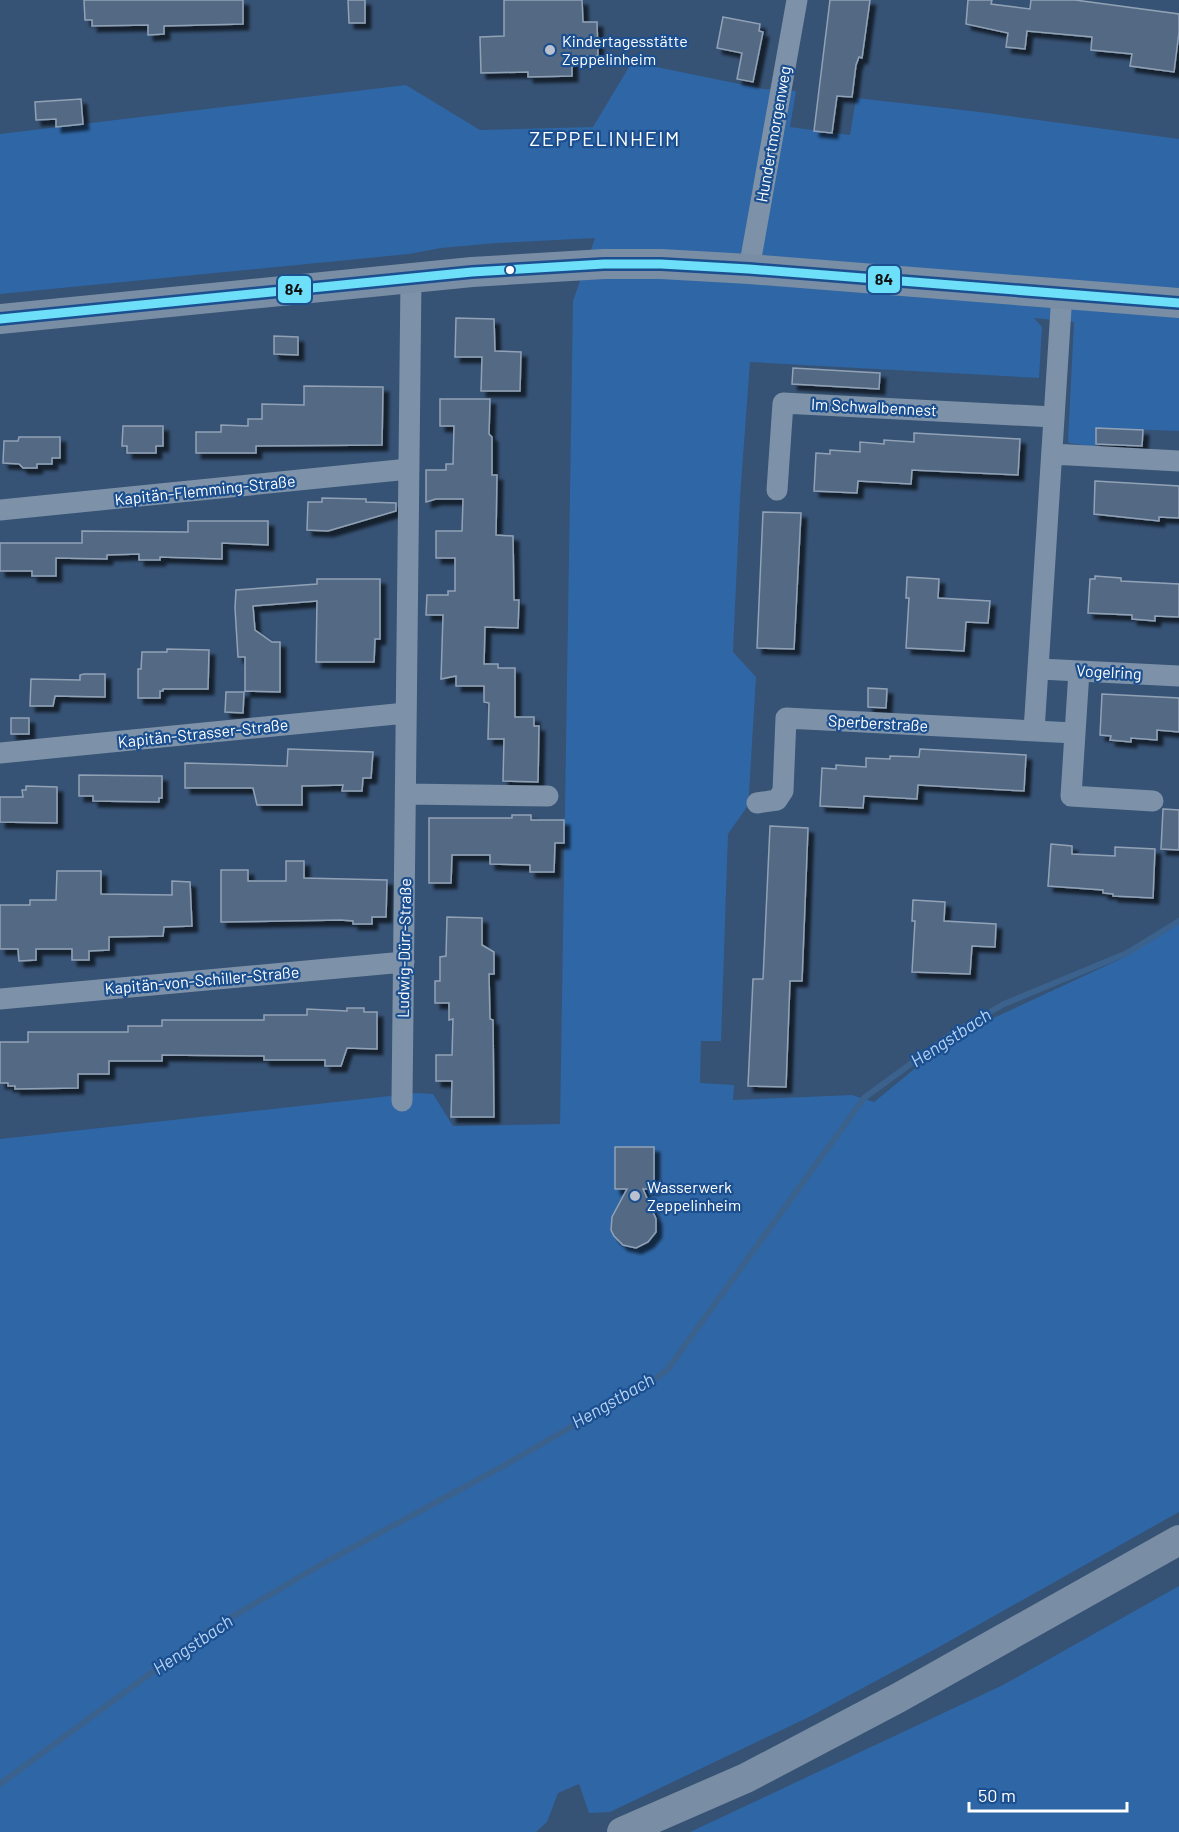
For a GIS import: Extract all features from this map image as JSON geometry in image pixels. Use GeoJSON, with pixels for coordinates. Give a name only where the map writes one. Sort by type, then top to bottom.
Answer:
{"type":"FeatureCollection","features":[{"type":"Feature","properties":{"kind":"street","name":"Hundertmorgenweg"},"geometry":{"type":"LineString","coordinates":[[749,269],[797,0]]}},
{"type":"Feature","properties":{"kind":"street"},"geometry":{"type":"LineString","coordinates":[[0,319],[411,278],[585,264],[661,264],[749,269],[1179,303]]}},
{"type":"Feature","properties":{"kind":"street","name":"Ludwig-Dürr-Straße"},"geometry":{"type":"LineString","coordinates":[[402,1101],[411,278]]}},
{"type":"Feature","properties":{"kind":"street"},"geometry":{"type":"LineString","coordinates":[[1034,731],[1040,669],[1062,293]]}},
{"type":"Feature","properties":{"kind":"street","name":"Im Schwalbennest"},"geometry":{"type":"LineString","coordinates":[[777,490],[783,403],[1053,417]]}},
{"type":"Feature","properties":{"kind":"street"},"geometry":{"type":"LineString","coordinates":[[1052,454],[1179,461]]}},
{"type":"Feature","properties":{"kind":"street","name":"Kapitän-Flemming-Straße"},"geometry":{"type":"LineString","coordinates":[[0,510],[409,469]]}},
{"type":"Feature","properties":{"kind":"street","name":"Vogelring"},"geometry":{"type":"LineString","coordinates":[[1040,669],[1179,676]]}},
{"type":"Feature","properties":{"kind":"street"},"geometry":{"type":"LineString","coordinates":[[1079,671],[1071,796],[1153,801]]}},
{"type":"Feature","properties":{"kind":"street","name":"Kapitän-Strasser-Straße"},"geometry":{"type":"LineString","coordinates":[[0,753],[406,713]]}},
{"type":"Feature","properties":{"kind":"street","name":"Sperberstraße"},"geometry":{"type":"LineString","coordinates":[[757,803],[777,800],[783,791],[786,718],[1074,733]]}},
{"type":"Feature","properties":{"kind":"street"},"geometry":{"type":"LineString","coordinates":[[406,794],[548,796]]}},
{"type":"Feature","properties":{"kind":"street","name":"Kapitän-von-Schiller-Straße"},"geometry":{"type":"LineString","coordinates":[[0,999],[405,962]]}},
{"type":"Feature","properties":{"kind":"street"},"geometry":{"type":"LineString","coordinates":[[622,1832],[746,1778],[898,1698],[1179,1540]]}},
{"type":"Feature","properties":{"kind":"shaded area"},"geometry":{"type":"Polygon","coordinates":[[[632,62],[764,89],[796,91],[790,127],[850,135],[856,98],[1179,139],[1179,431],[1097,428],[1095,447],[1069,443],[1074,322],[1034,318],[1042,327],[1039,378],[750,362],[740,498],[733,652],[756,677],[749,794],[747,807],[728,834],[721,1041],[701,1041],[700,1083],[734,1085],[733,1100],[852,1095],[874,1102],[918,1066],[985,1022],[1127,956],[1179,918],[1179,1512],[811,1716],[610,1812],[589,1813],[579,1784],[558,1793],[547,1822],[536,1832],[0,1832],[0,1139],[417,1093],[433,1094],[453,1126],[560,1124],[573,301],[595,238],[441,248],[409,254],[0,294],[0,134],[406,85],[480,130],[593,127],[632,62]]]}},
{"type":"Feature","properties":{"kind":"shaded area"},"geometry":{"type":"Polygon","coordinates":[[[1179,1586],[1179,1832],[690,1832],[1003,1685],[1179,1586]]]}},
{"type":"Feature","properties":{"kind":"building"},"geometry":{"type":"Polygon","coordinates":[[[84,0],[243,0],[243,24],[164,26],[164,34],[148,35],[148,25],[92,26],[92,20],[85,20],[84,0]]]}},
{"type":"Feature","properties":{"kind":"building"},"geometry":{"type":"Polygon","coordinates":[[[348,0],[365,0],[365,23],[349,23],[348,0]]]}},
{"type":"Feature","properties":{"kind":"building"},"geometry":{"type":"Polygon","coordinates":[[[504,0],[582,0],[583,22],[597,22],[598,56],[586,56],[586,60],[572,61],[572,76],[528,77],[528,72],[481,73],[480,37],[504,36],[504,0]]]}},
{"type":"Feature","properties":{"kind":"building"},"geometry":{"type":"Polygon","coordinates":[[[830,0],[870,0],[862,58],[859,57],[856,65],[852,97],[837,96],[832,133],[814,131],[830,0]]]}},
{"type":"Feature","properties":{"kind":"building"},"geometry":{"type":"Polygon","coordinates":[[[968,0],[992,0],[991,4],[1030,9],[1031,0],[1075,0],[1179,14],[1174,72],[1130,66],[1132,54],[1091,50],[1092,37],[1027,31],[1025,49],[1006,47],[1008,33],[966,24],[968,0]]]}},
{"type":"Feature","properties":{"kind":"building"},"geometry":{"type":"Polygon","coordinates":[[[723,17],[760,24],[759,31],[763,32],[753,82],[737,79],[742,53],[717,48],[723,17]]]}},
{"type":"Feature","properties":{"kind":"building"},"geometry":{"type":"Polygon","coordinates":[[[81,99],[83,124],[56,127],[56,119],[36,120],[35,102],[81,99]]]}},
{"type":"Feature","properties":{"kind":"building"},"geometry":{"type":"Polygon","coordinates":[[[456,318],[494,319],[495,351],[521,352],[520,391],[481,391],[482,357],[455,357],[456,318]]]}},
{"type":"Feature","properties":{"kind":"building"},"geometry":{"type":"Polygon","coordinates":[[[274,336],[298,337],[298,355],[274,354],[274,336]]]}},
{"type":"Feature","properties":{"kind":"building"},"geometry":{"type":"Polygon","coordinates":[[[793,368],[880,373],[879,389],[792,384],[793,368]]]}},
{"type":"Feature","properties":{"kind":"building"},"geometry":{"type":"Polygon","coordinates":[[[304,386],[383,387],[382,445],[256,446],[256,453],[196,453],[196,432],[221,432],[221,425],[248,426],[248,419],[262,419],[262,404],[304,405],[304,386]]]}},
{"type":"Feature","properties":{"kind":"building"},"geometry":{"type":"Polygon","coordinates":[[[440,399],[490,399],[489,434],[492,437],[492,475],[497,475],[496,535],[513,536],[514,600],[519,600],[518,628],[485,627],[484,664],[498,664],[498,668],[515,668],[515,717],[534,717],[534,726],[539,726],[538,782],[503,781],[504,739],[488,739],[489,703],[484,702],[484,686],[456,686],[456,676],[441,679],[443,615],[426,615],[427,595],[448,595],[448,591],[455,591],[455,558],[436,558],[436,531],[462,531],[463,499],[436,499],[426,502],[426,470],[446,470],[446,464],[453,464],[454,426],[440,426],[440,399]]]}},
{"type":"Feature","properties":{"kind":"building"},"geometry":{"type":"Polygon","coordinates":[[[123,426],[163,426],[163,446],[156,446],[156,453],[127,453],[127,446],[122,446],[123,426]]]}},
{"type":"Feature","properties":{"kind":"building"},"geometry":{"type":"Polygon","coordinates":[[[1096,428],[1143,430],[1142,446],[1096,444],[1096,428]]]}},
{"type":"Feature","properties":{"kind":"building"},"geometry":{"type":"Polygon","coordinates":[[[914,433],[1020,439],[1018,475],[912,470],[911,484],[858,481],[857,493],[814,491],[816,453],[830,454],[830,450],[860,452],[860,442],[884,444],[884,440],[914,442],[914,433]]]}},
{"type":"Feature","properties":{"kind":"building"},"geometry":{"type":"Polygon","coordinates":[[[19,437],[60,437],[60,458],[52,458],[52,464],[37,464],[37,468],[23,468],[19,464],[3,463],[4,441],[18,441],[19,437]]]}},
{"type":"Feature","properties":{"kind":"building"},"geometry":{"type":"Polygon","coordinates":[[[1095,481],[1179,486],[1179,518],[1159,517],[1159,521],[1094,514],[1095,481]]]}},
{"type":"Feature","properties":{"kind":"building"},"geometry":{"type":"Polygon","coordinates":[[[322,498],[366,499],[366,502],[396,503],[396,511],[328,531],[307,530],[308,502],[322,502],[322,498]]]}},
{"type":"Feature","properties":{"kind":"building"},"geometry":{"type":"Polygon","coordinates":[[[763,512],[801,513],[794,649],[757,648],[763,512]]]}},
{"type":"Feature","properties":{"kind":"building"},"geometry":{"type":"Polygon","coordinates":[[[188,521],[268,521],[268,545],[222,543],[222,559],[160,557],[160,560],[139,560],[139,554],[107,555],[107,559],[56,558],[56,576],[32,576],[32,571],[0,571],[0,543],[82,543],[82,531],[188,532],[188,521]]]}},
{"type":"Feature","properties":{"kind":"building"},"geometry":{"type":"Polygon","coordinates":[[[1095,576],[1121,578],[1121,581],[1179,584],[1179,617],[1155,616],[1155,621],[1132,619],[1132,615],[1088,613],[1090,579],[1095,579],[1095,576]]]}},
{"type":"Feature","properties":{"kind":"building"},"geometry":{"type":"Polygon","coordinates":[[[907,577],[939,579],[938,598],[990,601],[988,623],[966,622],[964,651],[906,648],[909,598],[906,598],[907,577]]]}},
{"type":"Feature","properties":{"kind":"building"},"geometry":{"type":"Polygon","coordinates":[[[317,579],[380,579],[380,639],[375,639],[374,662],[316,662],[317,601],[253,606],[255,630],[272,642],[280,642],[280,692],[245,691],[245,657],[238,657],[236,590],[317,584],[317,579]]]}},
{"type":"Feature","properties":{"kind":"building"},"geometry":{"type":"Polygon","coordinates":[[[167,649],[209,650],[208,689],[163,689],[160,691],[160,698],[138,698],[138,669],[141,669],[142,652],[167,652],[167,649]]]}},
{"type":"Feature","properties":{"kind":"building"},"geometry":{"type":"Polygon","coordinates":[[[105,674],[105,697],[55,696],[53,706],[30,706],[31,679],[80,680],[80,675],[105,674]]]}},
{"type":"Feature","properties":{"kind":"building"},"geometry":{"type":"Polygon","coordinates":[[[868,688],[887,689],[886,708],[868,707],[868,688]]]}},
{"type":"Feature","properties":{"kind":"building"},"geometry":{"type":"Polygon","coordinates":[[[226,692],[244,692],[243,713],[225,712],[226,692]]]}},
{"type":"Feature","properties":{"kind":"building"},"geometry":{"type":"Polygon","coordinates":[[[1102,694],[1179,698],[1179,732],[1157,730],[1157,740],[1131,738],[1131,742],[1110,740],[1111,736],[1100,735],[1102,694]]]}},
{"type":"Feature","properties":{"kind":"building"},"geometry":{"type":"Polygon","coordinates":[[[11,718],[29,718],[29,734],[11,734],[11,718]]]}},
{"type":"Feature","properties":{"kind":"building"},"geometry":{"type":"Polygon","coordinates":[[[288,749],[373,752],[371,778],[363,778],[362,791],[342,791],[343,785],[302,786],[302,805],[257,805],[253,788],[185,788],[185,763],[287,766],[288,749]]]}},
{"type":"Feature","properties":{"kind":"building"},"geometry":{"type":"Polygon","coordinates":[[[920,749],[1026,755],[1024,791],[918,785],[917,799],[864,796],[863,808],[820,806],[822,768],[836,769],[836,765],[866,767],[866,758],[919,757],[920,749]]]}},
{"type":"Feature","properties":{"kind":"building"},"geometry":{"type":"Polygon","coordinates":[[[79,775],[162,776],[162,798],[159,798],[159,802],[93,801],[93,796],[79,796],[79,775]]]}},
{"type":"Feature","properties":{"kind":"building"},"geometry":{"type":"Polygon","coordinates":[[[26,786],[57,787],[57,823],[0,822],[0,797],[23,797],[22,790],[26,790],[26,786]]]}},
{"type":"Feature","properties":{"kind":"building"},"geometry":{"type":"Polygon","coordinates":[[[1163,809],[1179,810],[1179,850],[1161,849],[1163,809]]]}},
{"type":"Feature","properties":{"kind":"building"},"geometry":{"type":"Polygon","coordinates":[[[512,815],[531,815],[531,820],[564,820],[564,843],[555,843],[554,872],[530,872],[530,865],[490,864],[490,855],[452,855],[451,883],[429,883],[429,818],[512,818],[512,815]]]}},
{"type":"Feature","properties":{"kind":"building"},"geometry":{"type":"Polygon","coordinates":[[[770,826],[808,828],[802,981],[790,981],[786,1087],[748,1086],[753,979],[763,979],[770,826]]]}},
{"type":"Feature","properties":{"kind":"building"},"geometry":{"type":"Polygon","coordinates":[[[1051,844],[1072,846],[1072,854],[1115,856],[1115,847],[1155,849],[1153,898],[1113,896],[1113,894],[1103,893],[1103,890],[1048,886],[1051,844]]]}},
{"type":"Feature","properties":{"kind":"building"},"geometry":{"type":"Polygon","coordinates":[[[286,861],[304,861],[304,878],[387,880],[386,917],[372,917],[372,924],[353,924],[353,921],[341,920],[221,922],[221,870],[248,870],[248,881],[286,881],[286,861]]]}},
{"type":"Feature","properties":{"kind":"building"},"geometry":{"type":"Polygon","coordinates":[[[57,871],[101,871],[101,894],[172,895],[172,881],[190,882],[192,926],[164,927],[163,936],[109,937],[109,950],[89,951],[89,960],[72,960],[72,949],[36,949],[36,960],[19,961],[18,949],[0,949],[0,905],[30,905],[30,900],[56,900],[57,871]]]}},
{"type":"Feature","properties":{"kind":"building"},"geometry":{"type":"Polygon","coordinates":[[[913,900],[945,902],[944,921],[996,924],[995,947],[972,946],[970,974],[912,972],[915,921],[912,921],[913,900]]]}},
{"type":"Feature","properties":{"kind":"building"},"geometry":{"type":"Polygon","coordinates":[[[447,917],[482,918],[482,945],[494,952],[494,974],[489,974],[490,1019],[493,1020],[494,1117],[451,1117],[452,1081],[436,1081],[436,1055],[452,1055],[453,1019],[449,1020],[449,1003],[435,1003],[435,981],[440,981],[440,957],[446,956],[447,917]]]}},
{"type":"Feature","properties":{"kind":"building"},"geometry":{"type":"Polygon","coordinates":[[[347,1008],[364,1008],[364,1012],[377,1012],[377,1049],[347,1048],[341,1066],[325,1066],[325,1060],[264,1060],[264,1056],[162,1055],[162,1061],[109,1061],[109,1074],[78,1074],[78,1088],[15,1089],[15,1086],[8,1086],[8,1083],[0,1083],[0,1042],[28,1042],[28,1032],[128,1032],[128,1026],[162,1026],[162,1020],[264,1020],[264,1015],[307,1015],[307,1009],[347,1011],[347,1008]]]}},
{"type":"Feature","properties":{"kind":"building","name":"Wasserwerk Zeppelinheim"},"geometry":{"type":"Polygon","coordinates":[[[615,1147],[654,1147],[654,1189],[643,1189],[656,1219],[656,1232],[648,1242],[636,1248],[623,1245],[611,1230],[612,1217],[627,1189],[615,1189],[615,1147]]]}},
{"type":"Feature","properties":{"kind":"waterway","name":"Hengstbach"},"geometry":{"type":"LineString","coordinates":[[0,1784],[208,1631],[322,1564],[496,1470],[667,1370],[864,1098],[953,1033],[1004,1004],[1127,953],[1179,921]]}},
{"type":"Feature","properties":{"kind":"transit line","name":"84"},"geometry":{"type":"LineString","coordinates":[[0,319],[472,272],[604,264],[661,264],[749,269],[1179,303]]}},
{"type":"Feature","properties":{"kind":"place","name":"Kindertagesstätte Zeppelinheim"},"geometry":{"type":"Point","coordinates":[550,50]}},
{"type":"Feature","properties":{"kind":"place","name":"Wasserwerk Zeppelinheim"},"geometry":{"type":"Point","coordinates":[635,1196]}},
{"type":"Feature","properties":{"kind":"district","name":"ZEPPELINHEIM"},"geometry":{"type":"Point","coordinates":[605,139]}}]}
